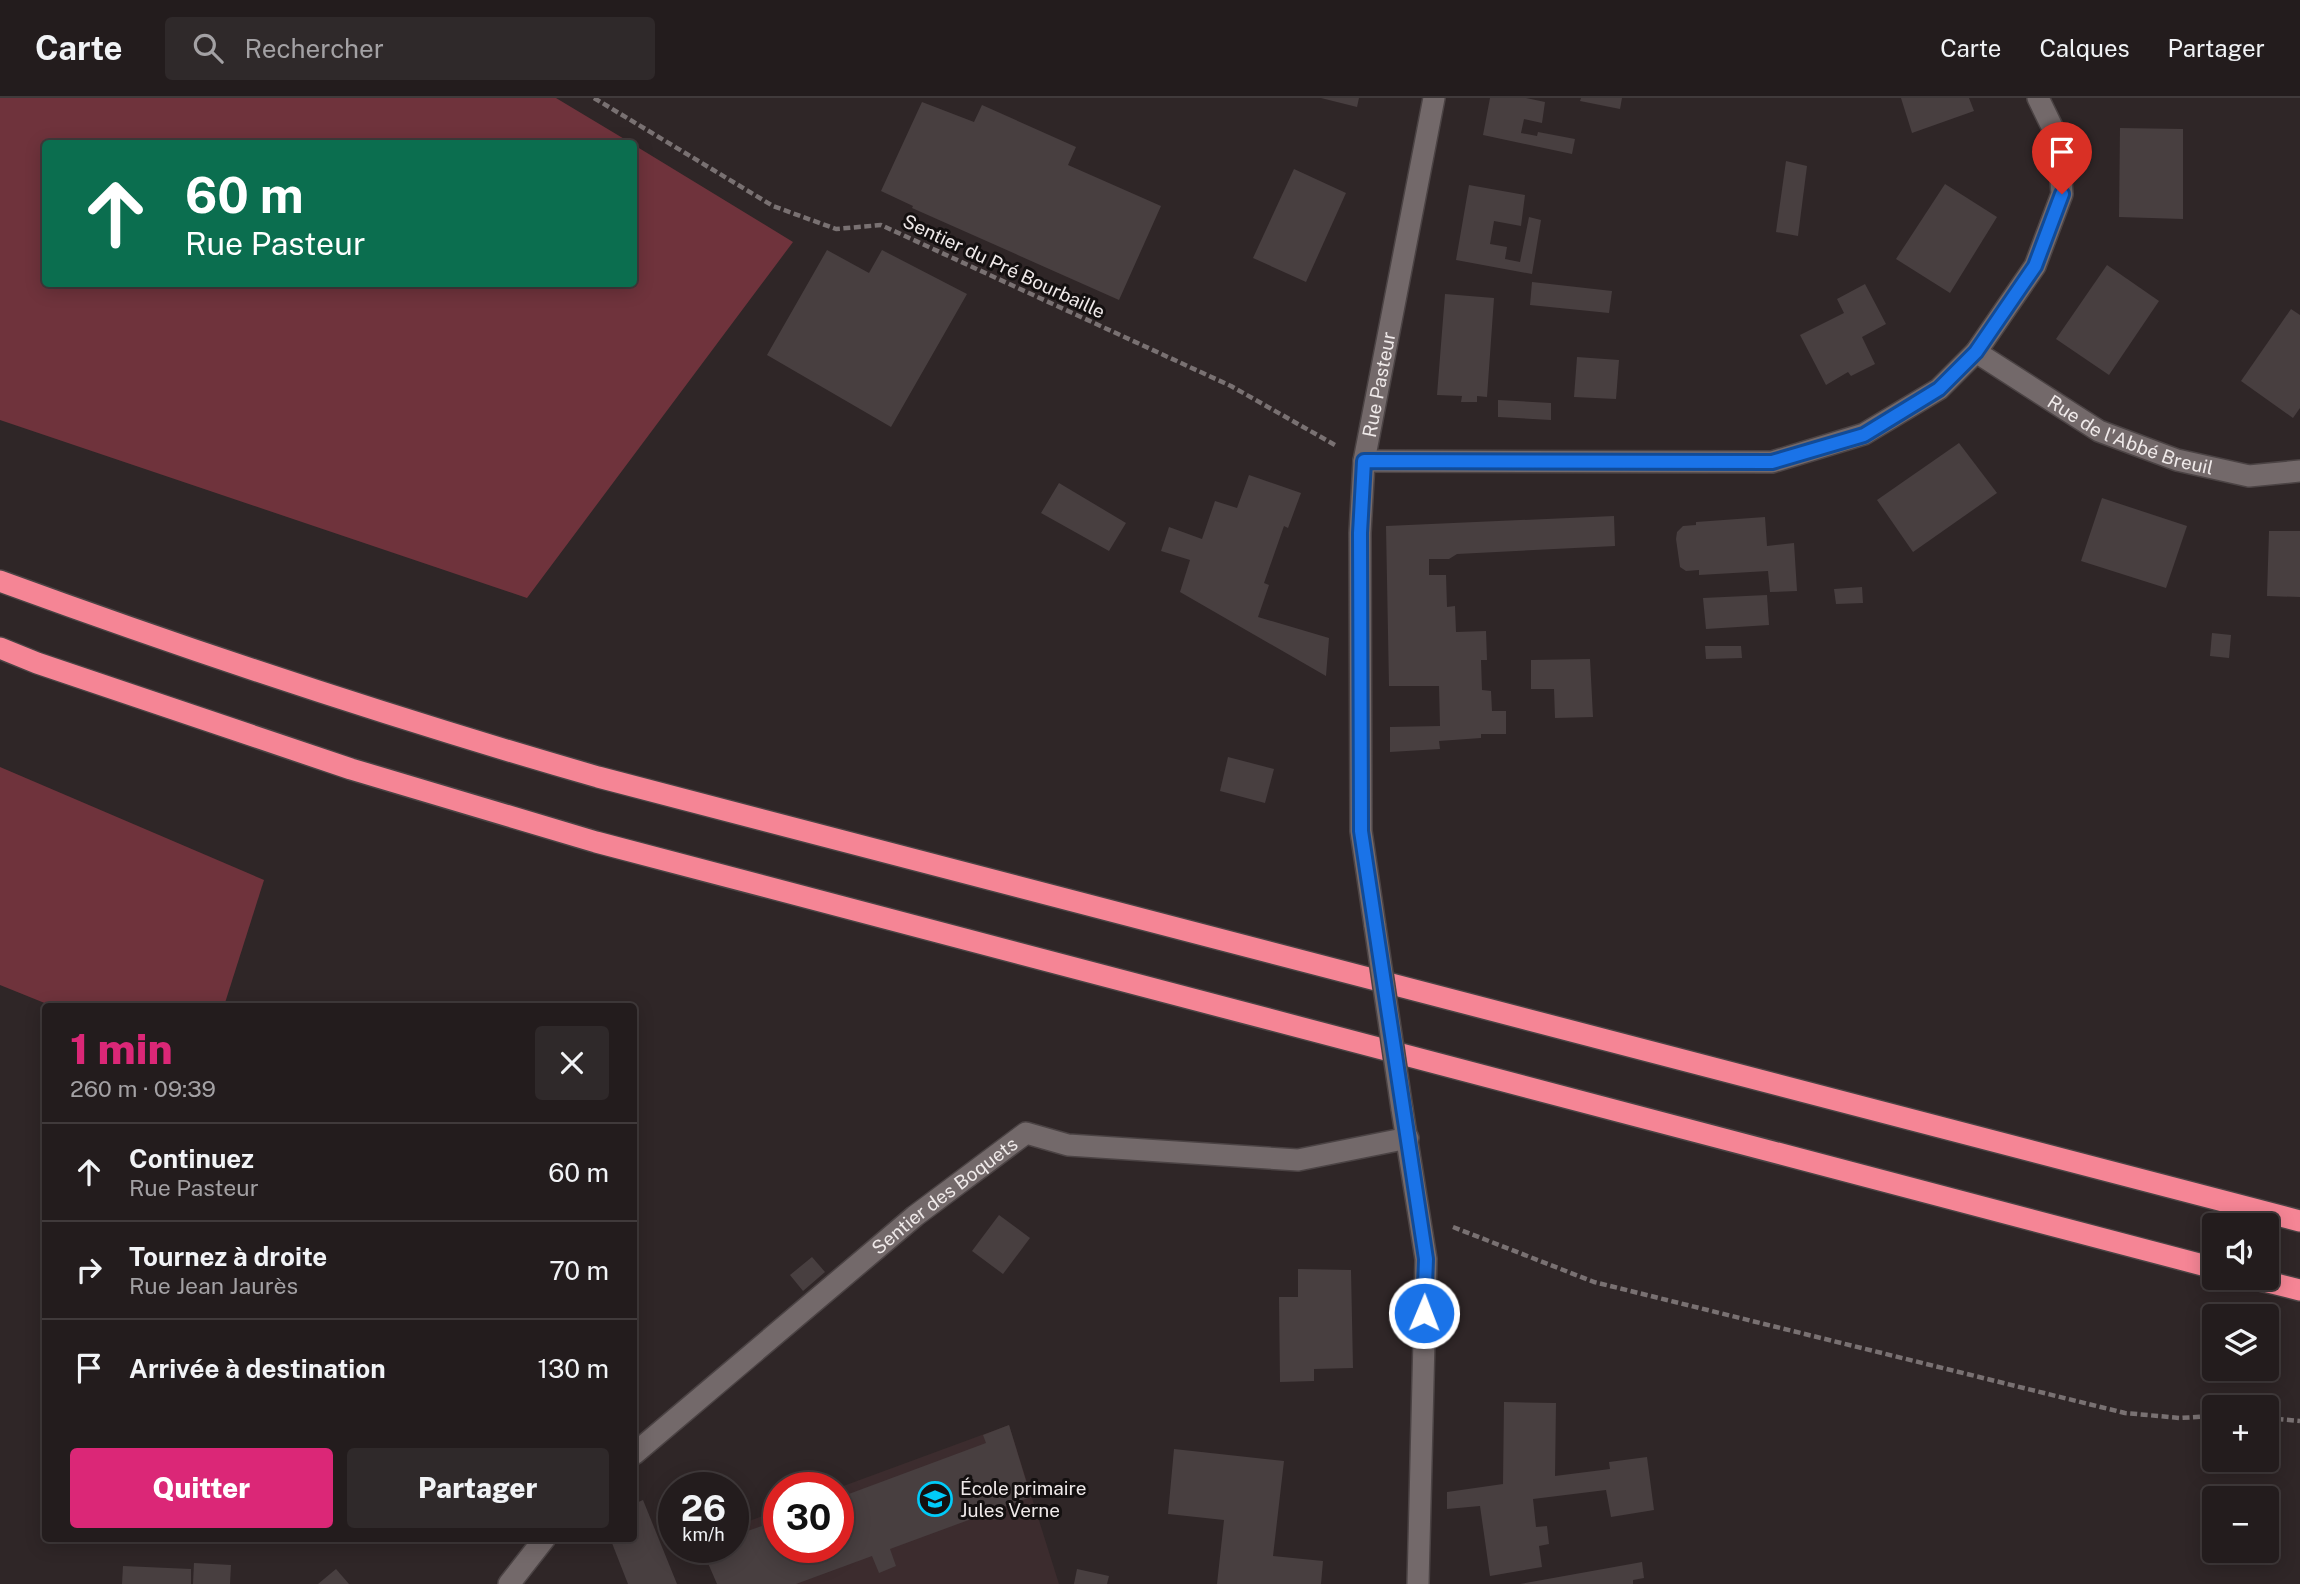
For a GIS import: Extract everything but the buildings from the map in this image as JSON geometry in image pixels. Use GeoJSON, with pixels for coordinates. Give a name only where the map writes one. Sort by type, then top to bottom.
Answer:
{"type":"FeatureCollection","features":[{"type":"Feature","properties":{"kind":"highway"},"geometry":{"type":"LineString","coordinates":[[0,581],[148,635],[330,696],[453,736],[597,777],[2300,1221]]}},
{"type":"Feature","properties":{"kind":"highway"},"geometry":{"type":"LineString","coordinates":[[0,648],[37,663],[351,769],[596,842],[2202,1265]]}},
{"type":"Feature","properties":{"kind":"highway"},"geometry":{"type":"LineString","coordinates":[[2279,1285],[2300,1290]]}},
{"type":"Feature","properties":{"kind":"street","name":"Rue Pasteur"},"geometry":{"type":"LineString","coordinates":[[1418,1584],[1426,1259],[1361,831],[1360,533],[1364,461],[1434,98]]}},
{"type":"Feature","properties":{"kind":"street"},"geometry":{"type":"LineString","coordinates":[[1364,461],[1772,462],[1864,435],[1939,389],[1976,352],[2035,266],[2062,194],[2058,139],[2038,98]]}},
{"type":"Feature","properties":{"kind":"street","name":"Rue de l'Abbé Breuil"},"geometry":{"type":"LineString","coordinates":[[1976,352],[2099,432],[2177,460],[2249,476],[2300,471]]}},
{"type":"Feature","properties":{"kind":"street","name":"Sentier des Boquets"},"geometry":{"type":"LineString","coordinates":[[637,1451],[915,1216],[1026,1133],[1068,1145],[1298,1160],[1408,1138]]}},
{"type":"Feature","properties":{"kind":"street"},"geometry":{"type":"LineString","coordinates":[[509,1584],[542,1542]]}},
{"type":"Feature","properties":{"kind":"path","name":"Sentier du Pré Bourbaille"},"geometry":{"type":"LineString","coordinates":[[594,98],[774,206],[836,229],[881,225],[1231,386],[1364,461]]}},
{"type":"Feature","properties":{"kind":"path"},"geometry":{"type":"LineString","coordinates":[[1419,1216],[1472,1233],[1594,1282],[2126,1413],[2180,1418],[2202,1417]]}},
{"type":"Feature","properties":{"kind":"path"},"geometry":{"type":"LineString","coordinates":[[2279,1419],[2300,1421]]}},
{"type":"Feature","properties":{"kind":"shaded area"},"geometry":{"type":"Polygon","coordinates":[[[0,98],[556,98],[626,140],[42,140],[42,287],[637,287],[637,147],[793,242],[527,598],[0,420],[0,98]]]}},
{"type":"Feature","properties":{"kind":"shaded area"},"geometry":{"type":"Polygon","coordinates":[[[0,767],[264,880],[225,1003],[45,1003],[0,985],[0,767]]]}},
{"type":"Feature","properties":{"kind":"shaded area","name":"École primaire Jules Verne"},"geometry":{"type":"Polygon","coordinates":[[[1009,1425],[1059,1584],[717,1584],[726,1563],[749,1563],[749,1521],[763,1516],[763,1563],[854,1563],[854,1482],[1009,1425]]]}},
{"type":"Feature","properties":{"kind":"place","name":"École primaire Jules Verne"},"geometry":{"type":"Point","coordinates":[935,1499]}},
{"type":"Feature","properties":{"kind":"route"},"geometry":{"type":"LineString","coordinates":[[1424,1313],[1426,1259],[1361,831],[1360,533],[1364,461],[1772,462],[1864,435],[1939,389],[1976,352],[2035,266],[2062,194]]}}]}
